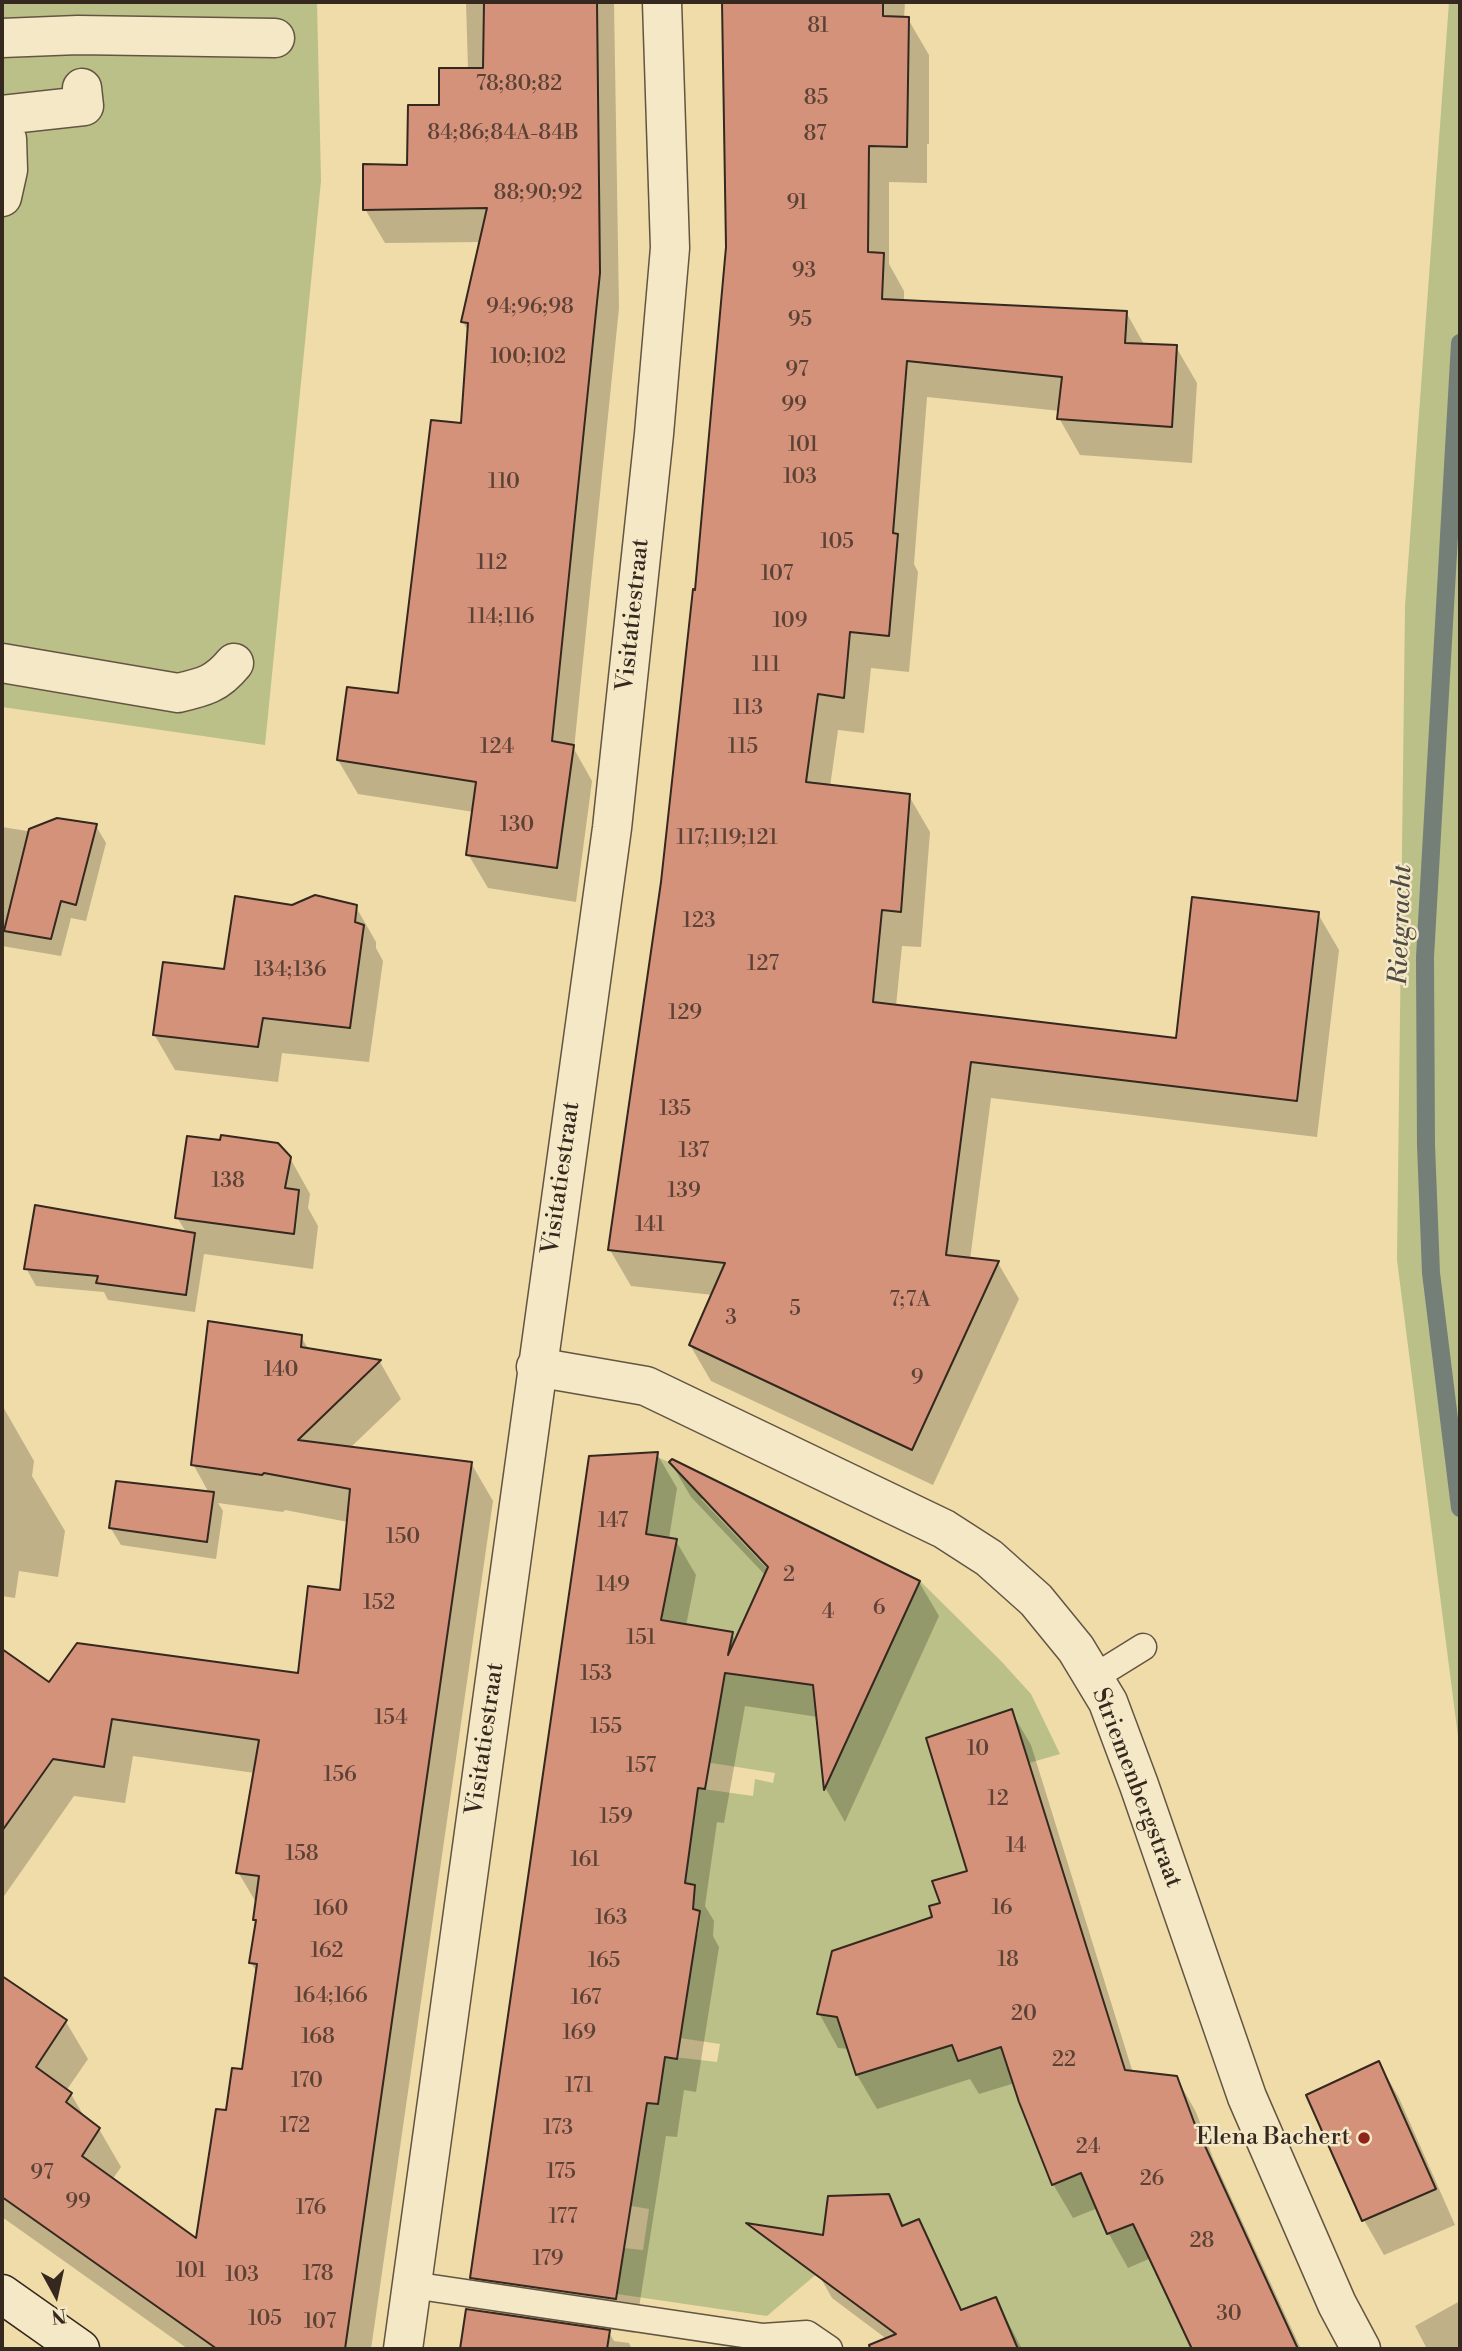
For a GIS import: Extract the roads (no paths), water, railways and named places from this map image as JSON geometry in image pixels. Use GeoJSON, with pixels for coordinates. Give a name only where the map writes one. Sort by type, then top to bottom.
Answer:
{"type":"FeatureCollection","features":[{"type":"Feature","properties":{"kind":"street","name":"Visitatiestraat"},"geometry":{"type":"LineString","coordinates":[[403,2349],[612,828],[670,248],[662,2]]}},
{"type":"Feature","properties":{"kind":"street"},"geometry":{"type":"LineString","coordinates":[[2,38],[80,58],[275,38]]}},
{"type":"Feature","properties":{"kind":"street"},"geometry":{"type":"LineString","coordinates":[[2,197],[8,170],[6,122],[83,106],[80,58]]}},
{"type":"Feature","properties":{"kind":"street"},"geometry":{"type":"LineString","coordinates":[[2,663],[178,693],[203,687],[222,678],[234,663]]}},
{"type":"Feature","properties":{"kind":"street","name":"Striemenbergstraat"},"geometry":{"type":"LineString","coordinates":[[536,1367],[646,1386],[944,1529],[989,1559],[1036,1600],[1076,1649],[1108,1702],[1247,2097],[1337,2304],[1361,2349]]}},
{"type":"Feature","properties":{"kind":"street"},"geometry":{"type":"LineString","coordinates":[[2,2294],[80,2349]]}},
{"type":"Feature","properties":{"kind":"lane"},"geometry":{"type":"LineString","coordinates":[[1093,1678],[1143,1647]]}},
{"type":"Feature","properties":{"kind":"lane"},"geometry":{"type":"LineString","coordinates":[[412,2286],[763,2337],[807,2334],[829,2349]]}},
{"type":"Feature","properties":{"kind":"waterway","name":"Rietgracht"},"geometry":{"type":"LineString","coordinates":[[1460,343],[1425,957],[1426,1145],[1431,1273],[1460,1508]]}},
{"type":"Feature","properties":{"kind":"place","name":"Elena Bachert"},"geometry":{"type":"Point","coordinates":[1364,2138]}}]}
